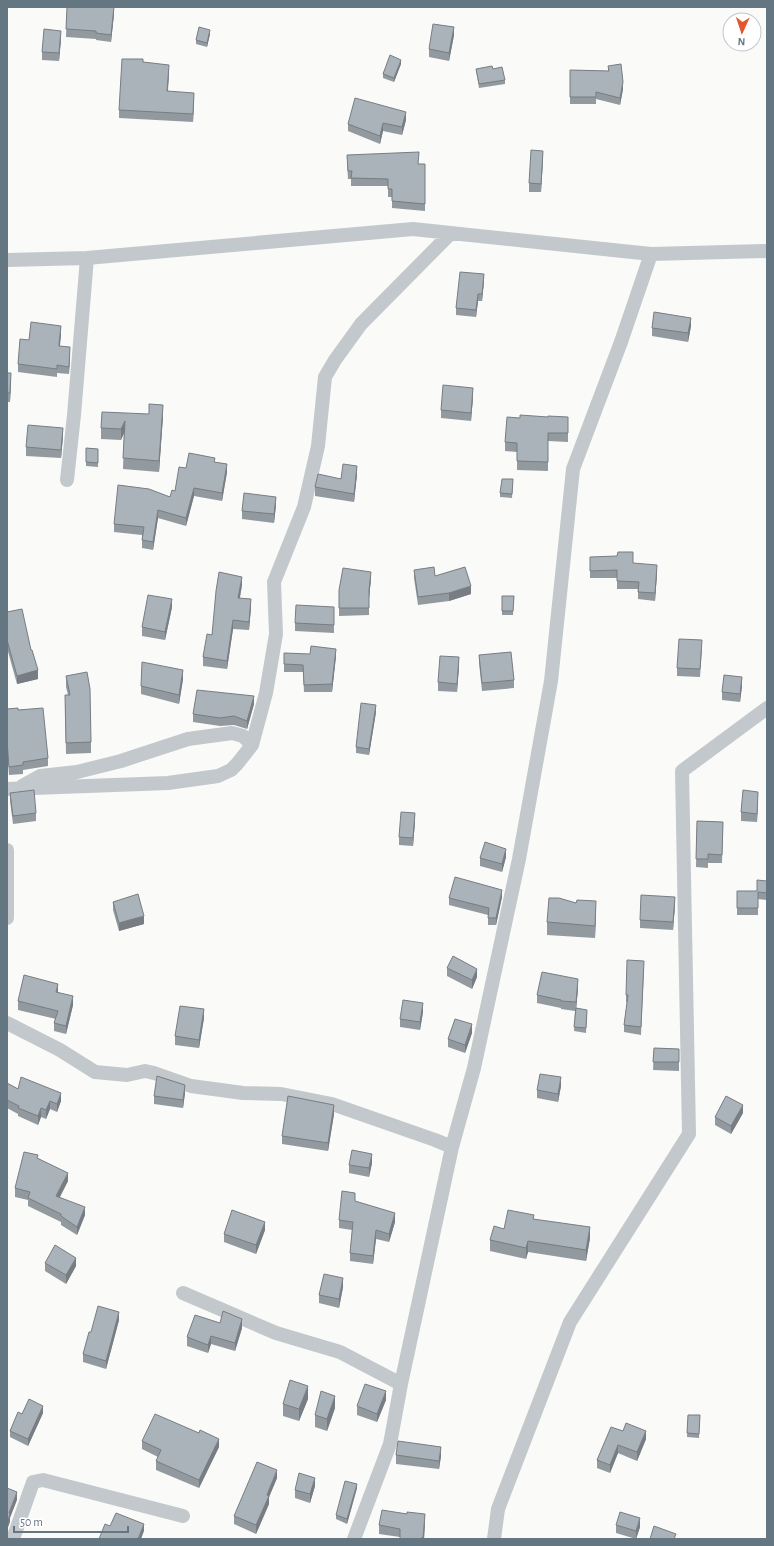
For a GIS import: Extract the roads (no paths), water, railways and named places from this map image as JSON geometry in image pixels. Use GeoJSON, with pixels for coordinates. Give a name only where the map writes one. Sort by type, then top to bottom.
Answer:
{"type":"FeatureCollection","features":[{"type":"Feature","properties":{"kind":"street"},"geometry":{"type":"LineString","coordinates":[[7,260],[87,258],[413,230],[652,254],[767,251]]}},
{"type":"Feature","properties":{"kind":"street"},"geometry":{"type":"LineString","coordinates":[[14,788],[168,783],[218,776],[230,770],[237,764],[252,745],[266,693],[276,634],[274,582],[304,507],[318,446],[325,377],[335,360],[361,324],[451,233]]}},
{"type":"Feature","properties":{"kind":"street"},"geometry":{"type":"LineString","coordinates":[[354,1539],[390,1444],[401,1384],[452,1147],[474,1068],[517,867],[551,681],[573,469],[621,342],[652,254]]}},
{"type":"Feature","properties":{"kind":"street"},"geometry":{"type":"LineString","coordinates":[[67,480],[87,258]]}},
{"type":"Feature","properties":{"kind":"street"},"geometry":{"type":"LineString","coordinates":[[494,1539],[498,1509],[570,1322],[689,1134],[682,771],[767,708]]}},
{"type":"Feature","properties":{"kind":"street"},"geometry":{"type":"LineString","coordinates":[[14,788],[40,776],[77,772],[121,761],[188,739],[232,733],[243,736],[252,745]]}},
{"type":"Feature","properties":{"kind":"street"},"geometry":{"type":"LineString","coordinates":[[7,850],[7,918]]}},
{"type":"Feature","properties":{"kind":"street"},"geometry":{"type":"LineString","coordinates":[[7,1023],[60,1050],[95,1072],[127,1075],[145,1072],[154,1073],[192,1086],[244,1093],[281,1094],[332,1104],[452,1147]]}},
{"type":"Feature","properties":{"kind":"street"},"geometry":{"type":"LineString","coordinates":[[183,1293],[276,1333],[340,1352],[401,1384]]}},
{"type":"Feature","properties":{"kind":"street"},"geometry":{"type":"LineString","coordinates":[[13,1539],[33,1482],[43,1480],[183,1516]]}}]}
